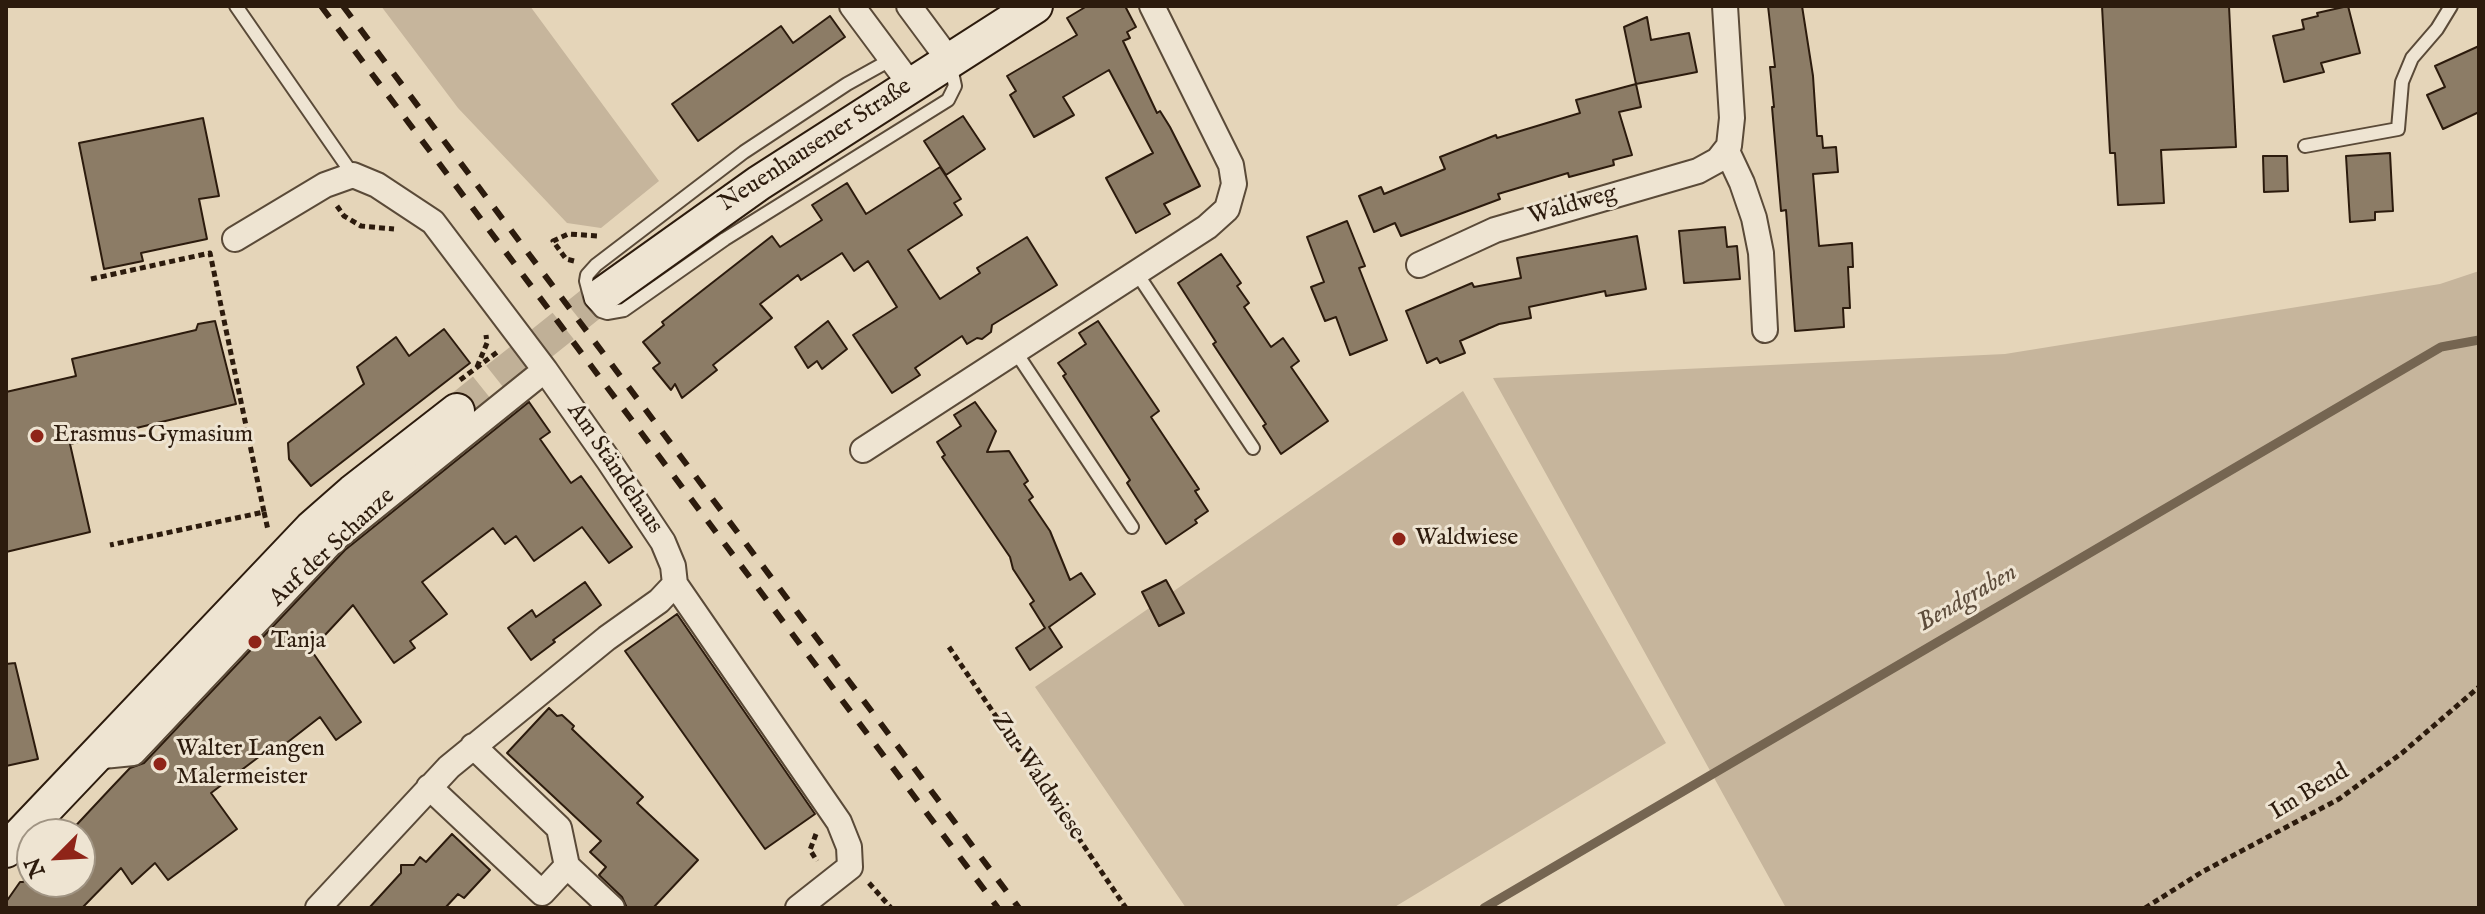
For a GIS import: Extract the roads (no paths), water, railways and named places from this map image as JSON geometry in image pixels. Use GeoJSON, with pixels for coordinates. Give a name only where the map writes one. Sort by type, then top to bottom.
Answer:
{"type":"FeatureCollection","features":[{"type":"Feature","properties":{"kind":"main road","name":"Neuenhausener Straße"},"geometry":{"type":"LineString","coordinates":[[602,295],[748,191],[902,71],[949,60],[1035,6]]}},
{"type":"Feature","properties":{"kind":"main road","name":"Auf der Schanze"},"geometry":{"type":"LineString","coordinates":[[6,850],[312,528],[457,411]]}},
{"type":"Feature","properties":{"kind":"street"},"geometry":{"type":"LineString","coordinates":[[852,6],[902,71]]}},
{"type":"Feature","properties":{"kind":"street"},"geometry":{"type":"LineString","coordinates":[[909,6],[949,60]]}},
{"type":"Feature","properties":{"kind":"street"},"geometry":{"type":"LineString","coordinates":[[863,450],[1214,221],[1227,209],[1234,184],[1231,165],[1152,6]]}},
{"type":"Feature","properties":{"kind":"street"},"geometry":{"type":"LineString","coordinates":[[1725,6],[1732,111],[1731,141],[1727,151],[1754,218],[1761,253],[1765,330]]}},
{"type":"Feature","properties":{"kind":"street","name":"Waldweg"},"geometry":{"type":"LineString","coordinates":[[1419,265],[1495,230],[1698,171],[1727,151]]}},
{"type":"Feature","properties":{"kind":"street"},"geometry":{"type":"LineString","coordinates":[[235,239],[325,185],[353,175]]}},
{"type":"Feature","properties":{"kind":"street","name":"Am Ständehaus"},"geometry":{"type":"LineString","coordinates":[[353,175],[377,185],[433,222],[545,370],[663,542],[673,566],[675,584],[827,802],[846,838],[850,867],[798,908]]}},
{"type":"Feature","properties":{"kind":"street","name":"Auf der Schanze"},"geometry":{"type":"LineString","coordinates":[[93,757],[133,753],[328,546],[545,370]]}},
{"type":"Feature","properties":{"kind":"street"},"geometry":{"type":"LineString","coordinates":[[318,908],[429,787],[473,746],[607,638],[659,601],[675,584]]}},
{"type":"Feature","properties":{"kind":"street"},"geometry":{"type":"LineString","coordinates":[[473,746],[559,828],[567,866],[612,908]]}},
{"type":"Feature","properties":{"kind":"street"},"geometry":{"type":"LineString","coordinates":[[429,787],[542,893],[567,866]]}},
{"type":"Feature","properties":{"kind":"lane"},"geometry":{"type":"LineString","coordinates":[[236,6],[353,175]]}},
{"type":"Feature","properties":{"kind":"lane"},"geometry":{"type":"LineString","coordinates":[[2305,146],[2398,129],[2402,82],[2412,58],[2437,29],[2451,6]]}},
{"type":"Feature","properties":{"kind":"lane"},"geometry":{"type":"LineString","coordinates":[[902,71],[834,92],[744,152],[596,265],[586,281],[591,300],[607,313],[624,310],[725,239],[948,100],[955,86],[949,60]]}},
{"type":"Feature","properties":{"kind":"lane"},"geometry":{"type":"LineString","coordinates":[[1136,272],[1253,448]]}},
{"type":"Feature","properties":{"kind":"lane"},"geometry":{"type":"LineString","coordinates":[[1015,351],[1132,527]]}},
{"type":"Feature","properties":{"kind":"waterway","name":"Bendgraben"},"geometry":{"type":"LineString","coordinates":[[1484,908],[2441,347],[2479,340]]}},
{"type":"Feature","properties":{"kind":"tunnel"},"geometry":{"type":"LineString","coordinates":[[457,411],[602,295]]}},
{"type":"Feature","properties":{"kind":"railway"},"geometry":{"type":"LineString","coordinates":[[321,6],[998,908]]}},
{"type":"Feature","properties":{"kind":"railway"},"geometry":{"type":"LineString","coordinates":[[343,6],[1019,908]]}},
{"type":"Feature","properties":{"kind":"place","name":"Erasmus-Gymasium"},"geometry":{"type":"Point","coordinates":[37,436]}},
{"type":"Feature","properties":{"kind":"place","name":"Waldwiese"},"geometry":{"type":"Point","coordinates":[1399,539]}},
{"type":"Feature","properties":{"kind":"place","name":"Tanja"},"geometry":{"type":"Point","coordinates":[255,642]}},
{"type":"Feature","properties":{"kind":"place","name":"Walter Langen Malermeister"},"geometry":{"type":"Point","coordinates":[160,764]}}]}
